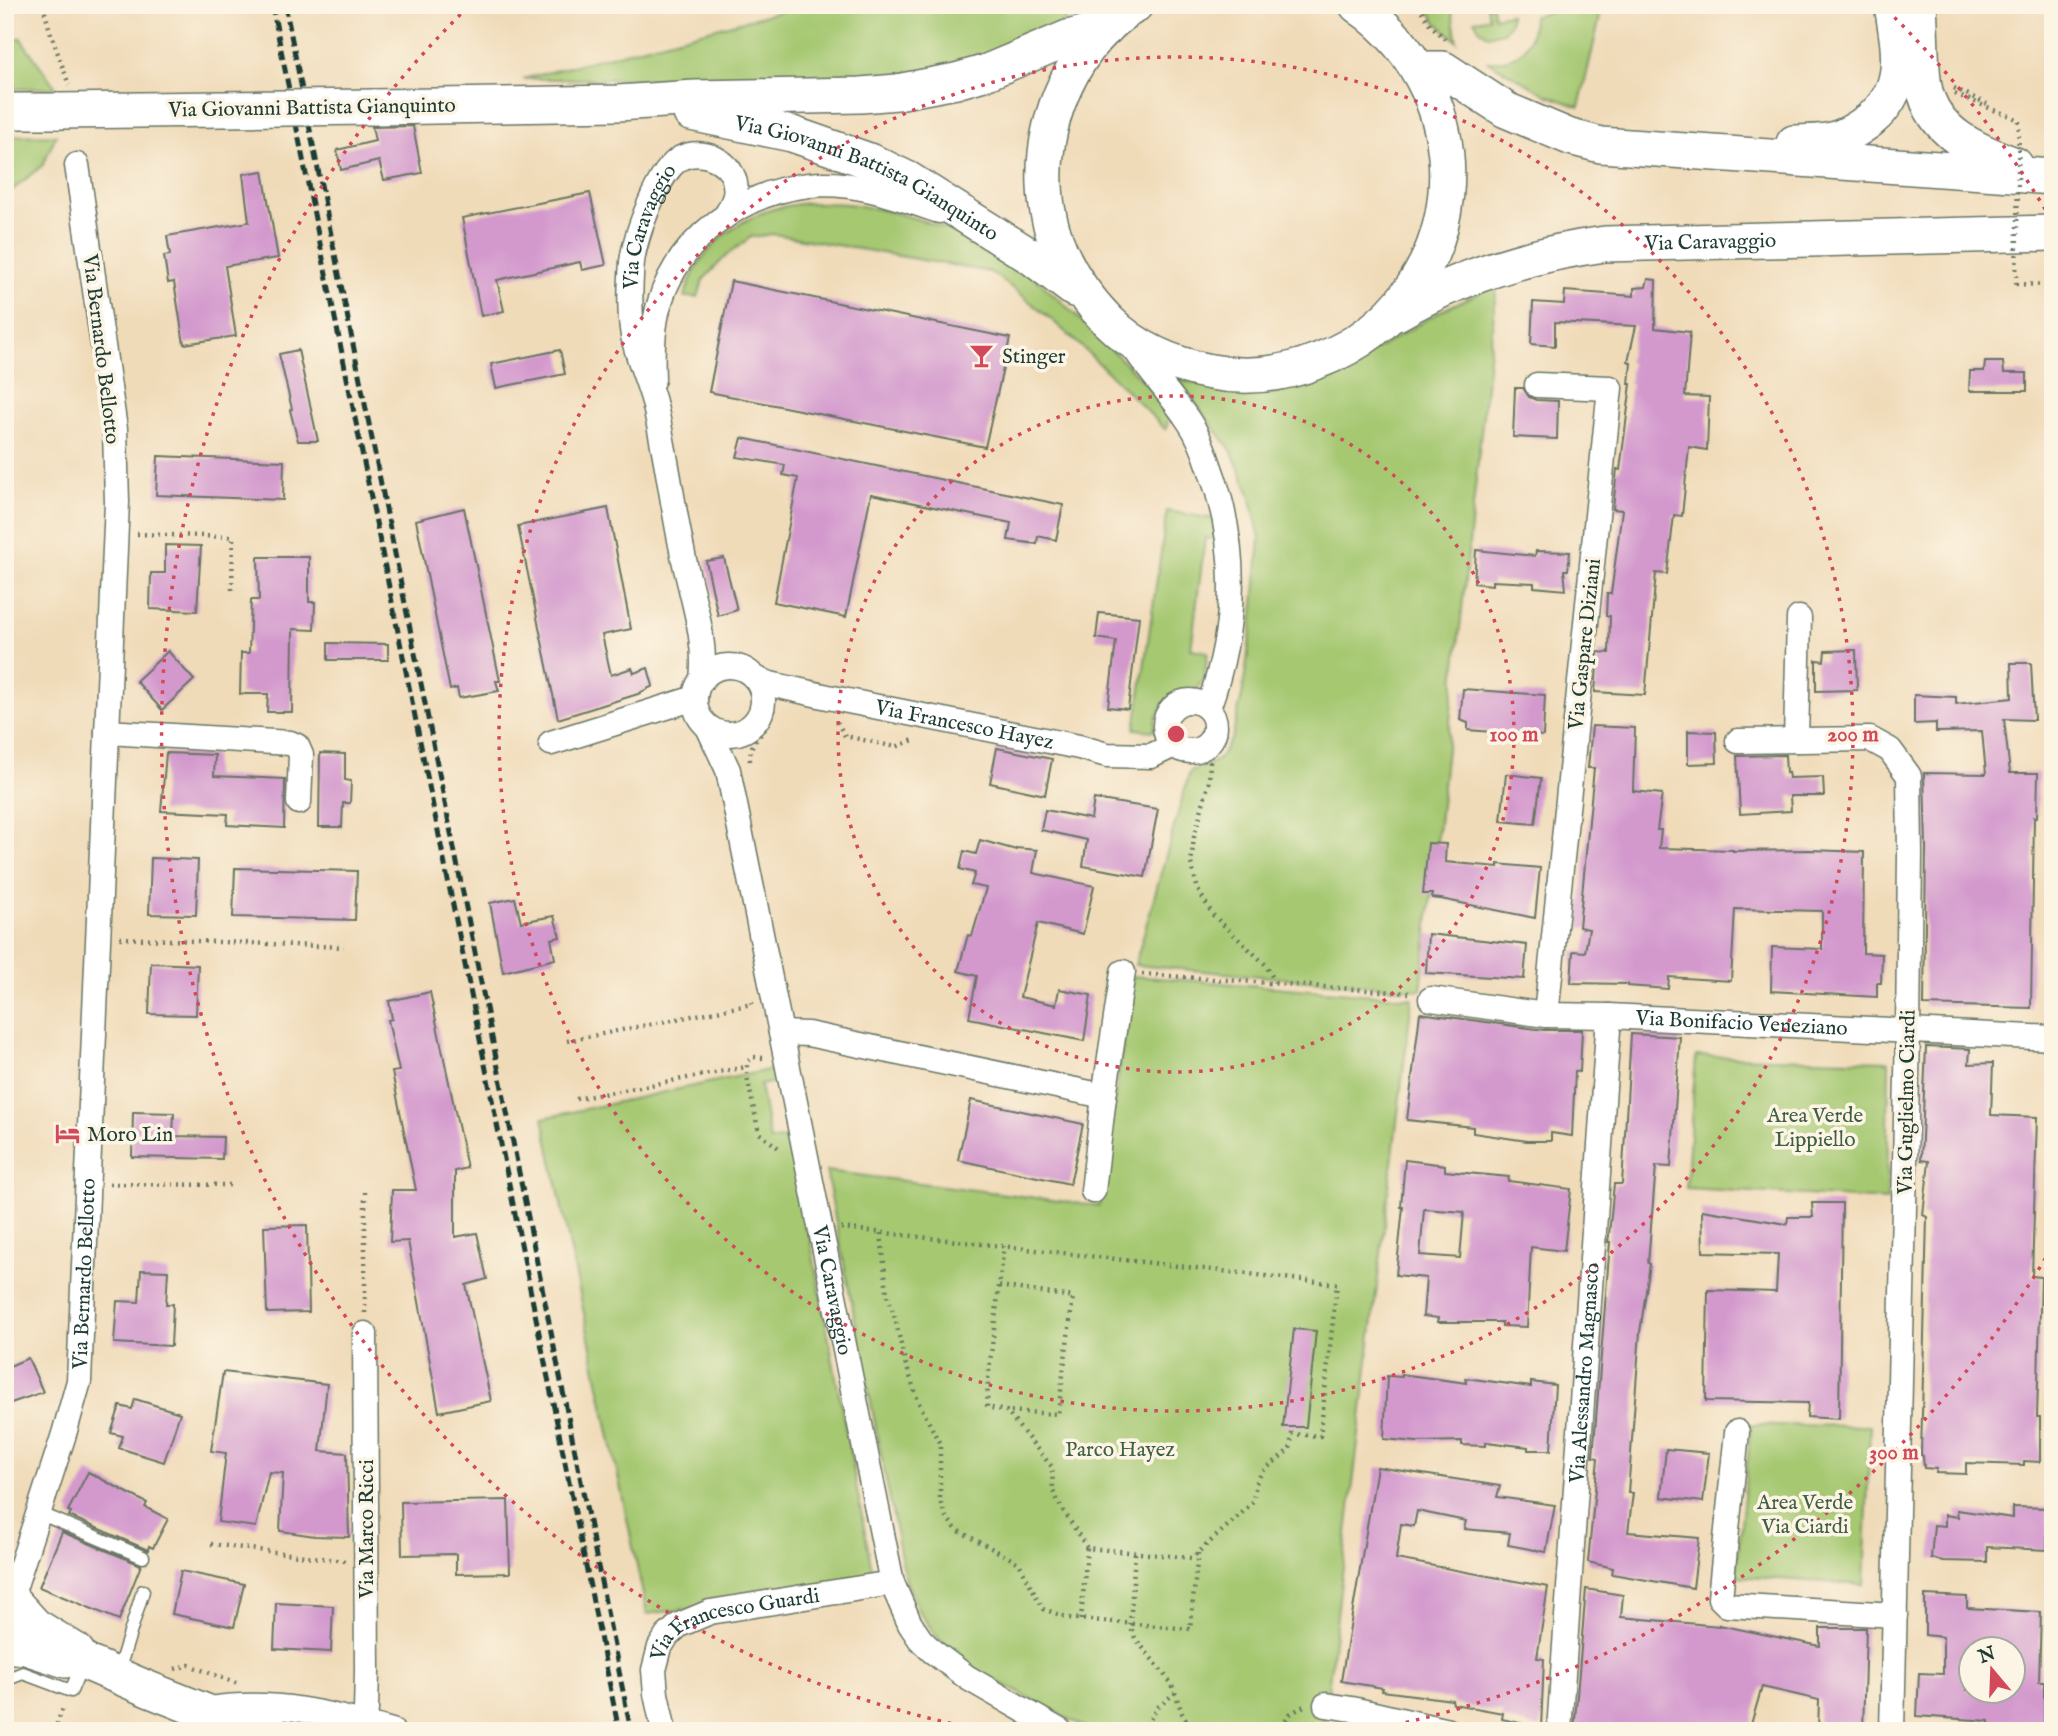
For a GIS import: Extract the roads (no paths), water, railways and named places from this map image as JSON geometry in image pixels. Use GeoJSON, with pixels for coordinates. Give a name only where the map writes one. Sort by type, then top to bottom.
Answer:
{"type":"FeatureCollection","features":[{"type":"Feature","properties":{"kind":"main road"},"geometry":{"type":"LineString","coordinates":[[1135,5],[1106,28],[1081,57],[1062,90],[1049,126],[1044,164],[1045,202],[1054,239],[1070,274],[1092,305],[1126,337],[1165,358],[1192,368],[1250,375],[1307,365],[1334,355],[1359,340],[1382,322],[1403,300],[1434,247],[1443,217],[1447,187],[1446,146],[1433,96],[1411,57],[1394,5]]}},
{"type":"Feature","properties":{"kind":"main road"},"geometry":{"type":"LineString","coordinates":[[1357,5],[1382,25],[1411,57],[1443,69],[1506,110],[1570,137],[1601,145],[2049,176]]}},
{"type":"Feature","properties":{"kind":"main road"},"geometry":{"type":"LineString","coordinates":[[1668,151],[1831,141],[1854,132],[1878,113],[1895,87],[1899,58],[1892,5]]}},
{"type":"Feature","properties":{"kind":"main road"},"geometry":{"type":"LineString","coordinates":[[1919,5],[1925,90],[1939,120],[1975,149],[2049,176]]}},
{"type":"Feature","properties":{"kind":"main road","name":"Via Giovanni Battista Gianquinto"},"geometry":{"type":"LineString","coordinates":[[5,111],[575,104],[695,98],[862,95],[956,82],[1068,38],[1106,28]]}},
{"type":"Feature","properties":{"kind":"main road","name":"Via Giovanni Battista Gianquinto"},"geometry":{"type":"LineString","coordinates":[[618,103],[742,122],[793,134],[872,162],[909,180],[989,230],[1047,268],[1092,305]]}},
{"type":"Feature","properties":{"kind":"main road","name":"Via Caravaggio"},"geometry":{"type":"LineString","coordinates":[[1382,322],[1423,299],[1472,277],[1535,257],[1579,248],[1638,243],[2053,233]]}},
{"type":"Feature","properties":{"kind":"main road"},"geometry":{"type":"LineString","coordinates":[[5,1645],[20,1633],[23,1620],[12,1604]]}},
{"type":"Feature","properties":{"kind":"main road"},"geometry":{"type":"LineString","coordinates":[[12,1604],[35,1626],[76,1651],[77,1676]]}},
{"type":"Feature","properties":{"kind":"main road"},"geometry":{"type":"LineString","coordinates":[[5,1645],[26,1647],[73,1662],[77,1676]]}},
{"type":"Feature","properties":{"kind":"main road"},"geometry":{"type":"LineString","coordinates":[[77,1676],[117,1676],[220,1719],[271,1731]]}},
{"type":"Feature","properties":{"kind":"street","name":"Via Caravaggio"},"geometry":{"type":"LineString","coordinates":[[727,215],[735,195],[731,171],[725,164],[707,156],[680,159],[664,176],[650,201],[632,259],[630,308],[633,336],[653,401],[701,638],[704,666],[696,709],[739,766],[781,1033],[892,1583],[910,1624],[932,1651],[968,1678],[1060,1731]]}},
{"type":"Feature","properties":{"kind":"street","name":"Via Bernardo Bellotto"},"geometry":{"type":"LineString","coordinates":[[12,1604],[79,1381],[117,502],[115,429],[78,165]]}},
{"type":"Feature","properties":{"kind":"street","name":"Via Caravaggio"},"geometry":{"type":"LineString","coordinates":[[653,401],[654,332],[659,303],[671,275],[704,232],[745,204],[810,184],[859,187],[892,195],[989,230]]}},
{"type":"Feature","properties":{"kind":"street"},"geometry":{"type":"LineString","coordinates":[[1126,337],[1145,367],[1189,420],[1206,457],[1222,509],[1232,574],[1229,619],[1221,666],[1208,708]]}},
{"type":"Feature","properties":{"kind":"street","name":"Via Gaspare Diziani"},"geometry":{"type":"LineString","coordinates":[[1536,385],[1610,387],[1546,1015]]}},
{"type":"Feature","properties":{"kind":"street"},"geometry":{"type":"LineString","coordinates":[[1796,740],[1799,618]]}},
{"type":"Feature","properties":{"kind":"street","name":"Via Caravaggio"},"geometry":{"type":"LineString","coordinates":[[701,638],[725,666],[747,671],[755,678]]}},
{"type":"Feature","properties":{"kind":"street"},"geometry":{"type":"LineString","coordinates":[[551,743],[699,689],[712,671],[725,666]]}},
{"type":"Feature","properties":{"kind":"street"},"geometry":{"type":"LineString","coordinates":[[708,727],[718,733],[729,734],[750,728],[758,719],[764,698],[755,678]]}},
{"type":"Feature","properties":{"kind":"street","name":"Via Francesco Hayez"},"geometry":{"type":"LineString","coordinates":[[755,678],[770,684],[1107,755],[1151,756],[1174,745]]}},
{"type":"Feature","properties":{"kind":"street"},"geometry":{"type":"LineString","coordinates":[[1186,701],[1208,708],[1215,720],[1211,740],[1198,750],[1181,750],[1174,745],[1166,732],[1165,723],[1172,709],[1186,701]]}},
{"type":"Feature","properties":{"kind":"street"},"geometry":{"type":"LineString","coordinates":[[107,732],[290,743],[297,746],[301,755],[299,802]]}},
{"type":"Feature","properties":{"kind":"street"},"geometry":{"type":"LineString","coordinates":[[739,766],[740,733]]}},
{"type":"Feature","properties":{"kind":"street","name":"Via Guglielmo Ciardi"},"geometry":{"type":"LineString","coordinates":[[1738,741],[1870,739],[1890,750],[1909,776],[1908,1032],[1892,1731]]}},
{"type":"Feature","properties":{"kind":"street"},"geometry":{"type":"LineString","coordinates":[[1093,1191],[1123,972]]}},
{"type":"Feature","properties":{"kind":"street","name":"Via Bonifacio Veneziano"},"geometry":{"type":"LineString","coordinates":[[1430,999],[1546,1015],[2053,1038]]}},
{"type":"Feature","properties":{"kind":"street","name":"Via Alessandro Magnasco"},"geometry":{"type":"LineString","coordinates":[[1559,1731],[1609,1016]]}},
{"type":"Feature","properties":{"kind":"street"},"geometry":{"type":"LineString","coordinates":[[781,1033],[808,1034],[1104,1096]]}},
{"type":"Feature","properties":{"kind":"street","name":"Via Marco Ricci"},"geometry":{"type":"LineString","coordinates":[[363,1723],[368,1671],[365,1334]]}},
{"type":"Feature","properties":{"kind":"street"},"geometry":{"type":"LineString","coordinates":[[1737,1432],[1720,1598],[1727,1605],[1895,1615]]}},
{"type":"Feature","properties":{"kind":"street","name":"Via Francesco Guardi"},"geometry":{"type":"LineString","coordinates":[[664,1731],[654,1670],[660,1647],[679,1625],[710,1612],[892,1583]]}},
{"type":"Feature","properties":{"kind":"street"},"geometry":{"type":"LineString","coordinates":[[220,1719],[259,1705],[317,1711],[392,1731]]}},
{"type":"Feature","properties":{"kind":"street"},"geometry":{"type":"LineString","coordinates":[[1326,1705],[1448,1731]]}},
{"type":"Feature","properties":{"kind":"lane"},"geometry":{"type":"LineString","coordinates":[[39,1513],[143,1557]]}},
{"type":"Feature","properties":{"kind":"lane"},"geometry":{"type":"LineString","coordinates":[[117,1676],[143,1591]]}},
{"type":"Feature","properties":{"kind":"lane"},"geometry":{"type":"LineString","coordinates":[[5,1680],[23,1673],[77,1676]]}},
{"type":"Feature","properties":{"kind":"railway"},"geometry":{"type":"LineString","coordinates":[[272,5],[619,1731]]}},
{"type":"Feature","properties":{"kind":"railway"},"geometry":{"type":"LineString","coordinates":[[285,5],[631,1731]]}},
{"type":"Feature","properties":{"kind":"place","name":"Stinger"},"geometry":{"type":"Point","coordinates":[982,356]}},
{"type":"Feature","properties":{"kind":"place","name":"Moro Lin"},"geometry":{"type":"Point","coordinates":[67,1134]}},
{"type":"Feature","properties":{"kind":"park label","name":"Area Verde Lippiello"},"geometry":{"type":"Point","coordinates":[1815,1127]}},
{"type":"Feature","properties":{"kind":"park label","name":"Parco Hayez"},"geometry":{"type":"Point","coordinates":[1120,1449]}},
{"type":"Feature","properties":{"kind":"park label","name":"Area Verde Via Ciardi"},"geometry":{"type":"Point","coordinates":[1805,1514]}}]}
